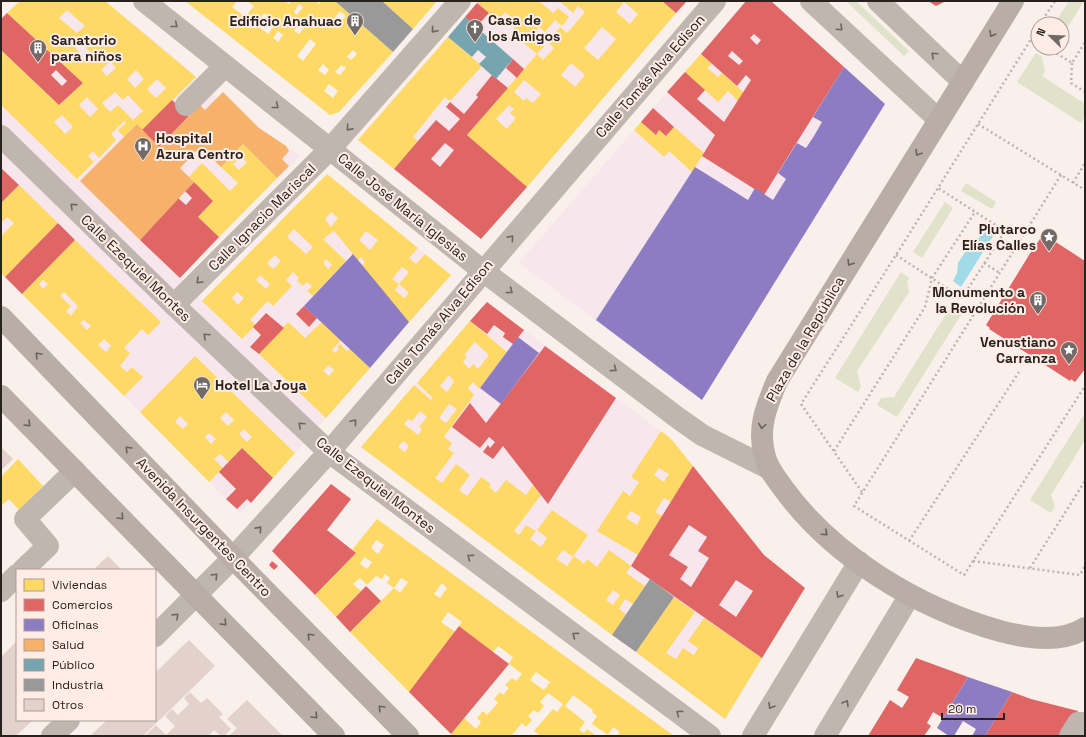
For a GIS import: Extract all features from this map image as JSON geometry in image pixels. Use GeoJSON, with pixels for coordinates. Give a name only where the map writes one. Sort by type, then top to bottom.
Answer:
{"type":"FeatureCollection","features":[{"type":"Feature","properties":{"kind":"main road","name":"Plaza de la República"},"geometry":{"type":"LineString","coordinates":[[1013,1],[777,381],[765,408],[761,435],[765,458],[770,469],[795,504],[823,532],[859,562],[910,595],[978,624],[1015,635],[1046,638],[1084,632]]}},
{"type":"Feature","properties":{"kind":"main road","name":"Avenida Insurgentes Centro"},"geometry":{"type":"LineString","coordinates":[[1,317],[233,558],[408,736]]}},
{"type":"Feature","properties":{"kind":"main road"},"geometry":{"type":"LineString","coordinates":[[1,396],[334,736]]}},
{"type":"Feature","properties":{"kind":"street","name":"Calle José María Iglesias"},"geometry":{"type":"LineString","coordinates":[[144,1],[483,271],[702,435],[770,469]]}},
{"type":"Feature","properties":{"kind":"street","name":"Calle Ignacio Mariscal"},"geometry":{"type":"LineString","coordinates":[[174,305],[330,149],[460,1]]}},
{"type":"Feature","properties":{"kind":"street","name":"Calle Tomás Alva Edison"},"geometry":{"type":"LineString","coordinates":[[156,635],[233,558],[329,452],[715,1]]}},
{"type":"Feature","properties":{"kind":"street"},"geometry":{"type":"LineString","coordinates":[[811,1],[939,120]]}},
{"type":"Feature","properties":{"kind":"street"},"geometry":{"type":"LineString","coordinates":[[878,1],[963,82]]}},
{"type":"Feature","properties":{"kind":"street"},"geometry":{"type":"LineString","coordinates":[[186,105],[226,66]]}},
{"type":"Feature","properties":{"kind":"street","name":"Calle Ezequiel Montes"},"geometry":{"type":"LineString","coordinates":[[1,136],[174,305],[329,452],[710,736]]}},
{"type":"Feature","properties":{"kind":"street"},"geometry":{"type":"LineString","coordinates":[[24,569],[48,546],[25,519],[75,470]]}},
{"type":"Feature","properties":{"kind":"street"},"geometry":{"type":"LineString","coordinates":[[753,736],[859,562]]}},
{"type":"Feature","properties":{"kind":"street"},"geometry":{"type":"LineString","coordinates":[[1,590],[16,576]]}},
{"type":"Feature","properties":{"kind":"street"},"geometry":{"type":"LineString","coordinates":[[826,736],[910,595]]}},
{"type":"Feature","properties":{"kind":"street"},"geometry":{"type":"LineString","coordinates":[[52,736],[68,721]]}},
{"type":"Feature","properties":{"kind":"street"},"geometry":{"type":"LineString","coordinates":[[1070,736],[1078,723],[1085,723]]}},
{"type":"Feature","properties":{"kind":"street"},"geometry":{"type":"LineString","coordinates":[[1082,736],[1085,731]]}},
{"type":"Feature","properties":{"kind":"path"},"geometry":{"type":"LineString","coordinates":[[1045,16],[1055,1]]}},
{"type":"Feature","properties":{"kind":"path"},"geometry":{"type":"LineString","coordinates":[[862,492],[801,404],[1030,40]]}},
{"type":"Feature","properties":{"kind":"path"},"geometry":{"type":"LineString","coordinates":[[1085,42],[1072,63],[1071,83],[1085,92]]}},
{"type":"Feature","properties":{"kind":"path"},"geometry":{"type":"LineString","coordinates":[[1061,56],[1072,63]]}},
{"type":"Feature","properties":{"kind":"path"},"geometry":{"type":"LineString","coordinates":[[978,124],[1085,190]]}},
{"type":"Feature","properties":{"kind":"path"},"geometry":{"type":"LineString","coordinates":[[1073,183],[1085,163]]}},
{"type":"Feature","properties":{"kind":"path"},"geometry":{"type":"LineString","coordinates":[[1061,175],[854,506],[964,575],[1085,386]]}},
{"type":"Feature","properties":{"kind":"path"},"geometry":{"type":"LineString","coordinates":[[896,255],[962,298],[1005,231],[938,188]]}},
{"type":"Feature","properties":{"kind":"path"},"geometry":{"type":"LineString","coordinates":[[834,452],[925,307],[932,278],[975,212]]}},
{"type":"Feature","properties":{"kind":"path"},"geometry":{"type":"LineString","coordinates":[[984,263],[1000,273]]}},
{"type":"Feature","properties":{"kind":"path"},"geometry":{"type":"LineString","coordinates":[[909,541],[1019,372]]}},
{"type":"Feature","properties":{"kind":"path"},"geometry":{"type":"LineString","coordinates":[[1030,568],[1085,481]]}},
{"type":"Feature","properties":{"kind":"path"},"geometry":{"type":"LineString","coordinates":[[973,561],[1080,575],[1085,566]]}},
{"type":"Feature","properties":{"kind":"shaded area"},"geometry":{"type":"Polygon","coordinates":[[[105,1],[171,54],[218,98],[300,156],[180,277],[202,301],[327,174],[451,275],[295,453],[240,513],[1,273],[1,19],[105,1]]]}},
{"type":"Feature","properties":{"kind":"shaded area"},"geometry":{"type":"Polygon","coordinates":[[[479,1],[687,1],[481,239],[358,140],[479,1]]]}},
{"type":"Feature","properties":{"kind":"shaded area"},"geometry":{"type":"Polygon","coordinates":[[[746,1],[771,1],[885,104],[702,400],[519,263],[746,1]]]}},
{"type":"Feature","properties":{"kind":"shaded area"},"geometry":{"type":"Polygon","coordinates":[[[487,302],[671,439],[764,555],[805,588],[725,719],[361,447],[487,302]]]}},
{"type":"Feature","properties":{"kind":"green space"},"geometry":{"type":"Polygon","coordinates":[[[846,1],[856,1],[909,51],[904,56],[846,1]]]}},
{"type":"Feature","properties":{"kind":"green space"},"geometry":{"type":"Polygon","coordinates":[[[1069,1],[1084,1],[1070,24],[1070,16],[1059,16],[1069,1]]]}},
{"type":"Feature","properties":{"kind":"green space"},"geometry":{"type":"Polygon","coordinates":[[[1034,56],[1040,56],[1045,71],[1042,76],[1085,104],[1085,115],[1081,123],[1017,82],[1034,56]]]}},
{"type":"Feature","properties":{"kind":"green space"},"geometry":{"type":"Polygon","coordinates":[[[966,183],[996,202],[992,209],[961,191],[966,183]]]}},
{"type":"Feature","properties":{"kind":"green space"},"geometry":{"type":"Polygon","coordinates":[[[945,202],[953,208],[922,258],[913,252],[945,202]]]}},
{"type":"Feature","properties":{"kind":"green space"},"geometry":{"type":"Polygon","coordinates":[[[901,272],[909,278],[907,282],[909,292],[857,371],[861,387],[858,392],[835,378],[901,272]]]}},
{"type":"Feature","properties":{"kind":"green space"},"geometry":{"type":"Polygon","coordinates":[[[953,303],[964,310],[897,417],[877,405],[881,398],[894,397],[953,303]]]}},
{"type":"Feature","properties":{"kind":"green space"},"geometry":{"type":"Polygon","coordinates":[[[1085,413],[1085,440],[1051,495],[1055,506],[1051,513],[1030,500],[1085,413]]]}},
{"type":"Feature","properties":{"kind":"water"},"geometry":{"type":"Polygon","coordinates":[[[987,227],[995,233],[961,287],[953,281],[957,273],[958,263],[973,240],[980,237],[987,227]]]}},
{"type":"Feature","properties":{"kind":"building: Viviendas"},"geometry":{"type":"Polygon","coordinates":[[[20,1],[105,1],[196,77],[142,130],[137,124],[124,137],[118,130],[126,123],[124,121],[111,134],[116,140],[99,158],[93,151],[88,156],[94,162],[77,179],[1,105],[1,50],[59,105],[83,83],[7,13],[20,1]],[[67,10],[59,18],[77,33],[85,26],[67,10]],[[74,35],[69,41],[79,52],[75,56],[81,62],[91,53],[74,35]],[[110,61],[101,70],[107,76],[116,68],[110,61]],[[136,70],[127,79],[135,88],[144,79],[136,70]],[[157,79],[147,89],[156,98],[166,88],[157,79]],[[115,92],[102,103],[110,112],[118,105],[133,120],[143,111],[128,95],[123,100],[115,92]],[[87,97],[79,105],[90,117],[98,109],[87,97]],[[62,115],[54,122],[65,134],[73,127],[62,115]]]}},
{"type":"Feature","properties":{"kind":"building: Viviendas"},"geometry":{"type":"Polygon","coordinates":[[[185,1],[237,1],[232,7],[245,17],[254,6],[247,1],[285,1],[289,4],[291,1],[316,1],[319,4],[321,1],[335,1],[393,52],[339,112],[330,115],[185,1]],[[299,4],[294,12],[297,15],[303,7],[299,4]],[[340,11],[335,17],[341,22],[346,16],[340,11]],[[264,13],[256,25],[268,34],[277,22],[264,13]],[[299,24],[294,31],[299,34],[304,28],[299,24]],[[278,31],[273,38],[278,42],[283,35],[278,31]],[[310,39],[297,56],[303,61],[316,44],[310,39]],[[353,50],[347,57],[351,60],[357,54],[353,50]],[[323,64],[318,70],[325,75],[329,70],[323,64]],[[341,65],[335,72],[340,75],[346,68],[341,65]],[[329,84],[324,91],[333,98],[338,91],[329,84]]]}},
{"type":"Feature","properties":{"kind":"building: Viviendas"},"geometry":{"type":"Polygon","coordinates":[[[382,1],[437,1],[413,29],[382,1]]]}},
{"type":"Feature","properties":{"kind":"building: Viviendas"},"geometry":{"type":"Polygon","coordinates":[[[479,1],[539,1],[553,13],[558,8],[569,17],[562,26],[555,20],[545,32],[539,27],[533,35],[545,45],[537,54],[511,32],[518,23],[505,12],[498,21],[477,3],[479,1]]]}},
{"type":"Feature","properties":{"kind":"building: Viviendas"},"geometry":{"type":"Polygon","coordinates":[[[559,1],[662,1],[676,13],[527,187],[467,135],[537,54],[543,60],[554,48],[548,42],[560,27],[567,33],[585,12],[578,6],[573,13],[559,1]],[[624,2],[616,12],[630,24],[638,14],[624,2]],[[602,27],[584,48],[598,60],[616,39],[602,27]],[[571,63],[561,75],[575,87],[585,75],[571,63]],[[524,80],[514,92],[524,101],[526,98],[533,103],[541,94],[524,80]],[[509,105],[496,119],[507,129],[516,118],[510,113],[514,109],[509,105]]]}},
{"type":"Feature","properties":{"kind":"building: Viviendas"},"geometry":{"type":"Polygon","coordinates":[[[448,37],[482,66],[450,101],[445,97],[413,137],[418,141],[394,169],[358,140],[448,37]]]}},
{"type":"Feature","properties":{"kind":"building: Viviendas"},"geometry":{"type":"Polygon","coordinates":[[[701,54],[712,64],[707,68],[718,77],[722,73],[743,92],[738,101],[728,91],[718,102],[685,72],[701,54]]]}},
{"type":"Feature","properties":{"kind":"building: Viviendas"},"geometry":{"type":"Polygon","coordinates":[[[641,122],[656,135],[659,130],[666,136],[674,127],[704,153],[692,172],[669,151],[664,157],[634,130],[641,122]]]}},
{"type":"Feature","properties":{"kind":"building: Viviendas"},"geometry":{"type":"Polygon","coordinates":[[[243,144],[277,178],[219,237],[198,217],[213,201],[189,177],[202,163],[230,191],[238,183],[221,167],[243,144]],[[241,157],[233,164],[239,170],[247,162],[241,157]]]}},
{"type":"Feature","properties":{"kind":"building: Viviendas"},"geometry":{"type":"Polygon","coordinates":[[[327,174],[418,248],[409,258],[416,264],[425,254],[451,275],[409,322],[362,266],[365,262],[361,257],[358,260],[334,231],[323,239],[346,261],[313,296],[307,291],[312,286],[307,282],[303,286],[297,281],[299,278],[293,272],[286,280],[292,286],[273,306],[268,301],[261,308],[250,320],[256,325],[242,339],[202,301],[327,174]],[[331,212],[325,219],[331,227],[338,218],[331,212]],[[294,229],[287,237],[306,254],[313,247],[294,229]],[[366,231],[359,240],[370,250],[378,240],[366,231]],[[275,255],[267,263],[273,269],[281,261],[275,255]],[[326,259],[323,263],[328,269],[332,265],[326,259]],[[402,267],[392,279],[399,284],[409,272],[402,267]],[[260,275],[256,280],[266,289],[270,284],[260,275]],[[399,284],[395,290],[404,298],[409,293],[399,284]],[[237,292],[232,298],[238,305],[244,298],[237,292]]]}},
{"type":"Feature","properties":{"kind":"building: Viviendas"},"geometry":{"type":"Polygon","coordinates":[[[19,185],[58,223],[5,277],[1,273],[1,236],[14,223],[7,217],[1,223],[1,203],[19,185]]]}},
{"type":"Feature","properties":{"kind":"building: Viviendas"},"geometry":{"type":"Polygon","coordinates":[[[75,240],[161,322],[148,335],[142,329],[124,348],[130,353],[120,366],[127,372],[132,367],[143,377],[124,396],[22,294],[75,240]],[[43,280],[39,284],[43,289],[48,284],[43,280]],[[64,292],[60,296],[71,306],[66,311],[71,316],[78,306],[64,292]],[[84,320],[80,323],[87,330],[91,326],[84,320]],[[104,339],[98,345],[106,352],[111,346],[104,339]]]}},
{"type":"Feature","properties":{"kind":"building: Viviendas"},"geometry":{"type":"Polygon","coordinates":[[[470,321],[507,352],[479,389],[473,382],[468,388],[474,395],[444,437],[452,443],[448,449],[454,453],[435,478],[442,483],[456,464],[470,475],[459,490],[467,496],[481,477],[491,484],[489,487],[496,493],[506,480],[526,495],[533,485],[541,495],[514,531],[519,535],[526,525],[536,531],[530,539],[541,547],[547,538],[537,530],[552,510],[588,535],[573,557],[563,550],[556,559],[567,566],[574,556],[584,564],[587,559],[597,567],[609,550],[631,566],[626,573],[645,586],[633,604],[625,599],[619,609],[626,614],[612,635],[361,447],[414,385],[431,400],[433,398],[417,383],[470,321]],[[475,342],[464,355],[467,357],[463,362],[469,369],[473,364],[478,369],[489,355],[475,342]],[[449,375],[440,386],[447,392],[454,382],[449,375]],[[449,404],[439,418],[446,423],[457,409],[449,404]],[[420,411],[412,421],[408,419],[404,424],[418,435],[422,429],[419,427],[427,417],[420,411]],[[403,441],[398,447],[405,452],[409,446],[403,441]],[[613,590],[606,600],[613,605],[620,595],[613,590]]]}},
{"type":"Feature","properties":{"kind":"building: Viviendas"},"geometry":{"type":"Polygon","coordinates":[[[288,322],[305,338],[322,322],[341,340],[332,350],[335,353],[339,349],[337,347],[340,344],[347,351],[350,349],[370,368],[326,418],[259,354],[288,322]],[[329,365],[323,371],[329,376],[334,370],[329,365]]]}},
{"type":"Feature","properties":{"kind":"building: Viviendas"},"geometry":{"type":"Polygon","coordinates":[[[195,356],[295,453],[273,478],[242,448],[229,462],[220,454],[214,459],[223,468],[209,482],[140,412],[195,356]],[[226,412],[220,418],[228,426],[234,420],[226,412]],[[180,416],[175,422],[183,429],[188,424],[180,416]],[[244,429],[239,434],[247,442],[252,437],[244,429]],[[209,433],[205,437],[211,444],[216,439],[209,433]]]}},
{"type":"Feature","properties":{"kind":"building: Viviendas"},"geometry":{"type":"Polygon","coordinates":[[[661,431],[671,439],[693,466],[671,502],[664,498],[655,512],[662,516],[638,555],[597,531],[623,491],[630,496],[639,482],[631,477],[661,431]],[[659,468],[654,475],[664,482],[669,474],[659,468]],[[631,511],[626,518],[637,525],[641,517],[631,511]]]}},
{"type":"Feature","properties":{"kind":"building: Viviendas"},"geometry":{"type":"Polygon","coordinates":[[[18,459],[43,486],[19,510],[9,499],[1,506],[1,477],[18,459]]]}},
{"type":"Feature","properties":{"kind":"building: Viviendas"},"geometry":{"type":"Polygon","coordinates":[[[377,519],[674,736],[618,736],[620,732],[613,727],[608,735],[592,724],[597,716],[592,712],[593,710],[573,695],[565,706],[585,722],[579,730],[584,733],[587,729],[596,736],[541,736],[534,731],[553,709],[557,712],[563,704],[548,693],[540,702],[544,706],[538,713],[534,710],[528,716],[532,720],[526,727],[522,723],[511,736],[453,736],[451,734],[464,718],[476,729],[481,722],[477,718],[483,711],[487,715],[498,703],[494,699],[500,692],[503,695],[509,688],[505,685],[512,678],[516,681],[522,674],[509,664],[513,657],[498,646],[493,652],[459,626],[462,622],[448,612],[441,622],[455,632],[409,692],[350,632],[394,588],[387,583],[390,578],[385,574],[382,579],[376,576],[367,585],[360,578],[353,584],[361,591],[336,617],[315,595],[356,553],[352,550],[377,519]],[[376,540],[371,548],[378,554],[384,545],[376,540]],[[364,557],[360,564],[367,569],[372,562],[364,557]],[[401,578],[394,588],[400,593],[408,582],[401,578]],[[442,583],[434,594],[440,598],[447,588],[442,583]],[[536,672],[530,680],[544,690],[550,682],[536,672]]]}},
{"type":"Feature","properties":{"kind":"building: Viviendas"},"geometry":{"type":"Polygon","coordinates":[[[674,597],[695,612],[666,653],[676,659],[683,648],[694,655],[698,648],[688,641],[704,618],[762,658],[725,719],[636,652],[674,597]]]}},
{"type":"Feature","properties":{"kind":"building: Comercios"},"geometry":{"type":"Polygon","coordinates":[[[662,1],[687,1],[676,13],[662,1]]]}},
{"type":"Feature","properties":{"kind":"building: Comercios"},"geometry":{"type":"Polygon","coordinates":[[[746,1],[771,1],[844,67],[764,195],[702,156],[715,135],[667,92],[685,72],[705,90],[697,99],[724,122],[751,80],[746,75],[737,86],[701,54],[746,1]],[[754,34],[750,38],[757,45],[761,40],[754,34]],[[732,51],[728,56],[739,65],[743,61],[732,51]]]}},
{"type":"Feature","properties":{"kind":"building: Comercios"},"geometry":{"type":"Polygon","coordinates":[[[928,1],[946,1],[936,6],[928,1]]]}},
{"type":"Feature","properties":{"kind":"building: Comercios"},"geometry":{"type":"Polygon","coordinates":[[[477,3],[489,13],[476,27],[465,17],[477,3]]]}},
{"type":"Feature","properties":{"kind":"building: Comercios","name":"Sanatorio para niños"},"geometry":{"type":"Polygon","coordinates":[[[7,13],[83,83],[59,105],[1,50],[1,19],[7,13]],[[56,70],[51,75],[62,86],[67,81],[56,70]]]}},
{"type":"Feature","properties":{"kind":"building: Comercios"},"geometry":{"type":"Polygon","coordinates":[[[513,59],[524,69],[517,78],[506,68],[513,59]]]}},
{"type":"Feature","properties":{"kind":"building: Comercios"},"geometry":{"type":"Polygon","coordinates":[[[492,75],[508,88],[467,135],[527,187],[481,239],[394,169],[436,120],[449,131],[460,119],[446,107],[450,102],[464,114],[478,97],[476,95],[492,75]],[[445,143],[431,159],[440,167],[454,150],[445,143]]]}},
{"type":"Feature","properties":{"kind":"building: Comercios"},"geometry":{"type":"Polygon","coordinates":[[[172,100],[189,116],[159,147],[142,130],[172,100]]]}},
{"type":"Feature","properties":{"kind":"building: Comercios"},"geometry":{"type":"Polygon","coordinates":[[[653,108],[674,127],[666,136],[659,130],[656,135],[641,122],[653,108]]]}},
{"type":"Feature","properties":{"kind":"building: Comercios"},"geometry":{"type":"Polygon","coordinates":[[[1,168],[19,185],[1,203],[1,168]]]}},
{"type":"Feature","properties":{"kind":"building: Comercios"},"geometry":{"type":"Polygon","coordinates":[[[194,182],[213,201],[198,217],[219,237],[180,278],[140,240],[178,198],[186,205],[192,198],[185,191],[194,182]]]}},
{"type":"Feature","properties":{"kind":"building: Comercios"},"geometry":{"type":"Polygon","coordinates":[[[58,223],[75,240],[22,294],[5,277],[58,223]]]}},
{"type":"Feature","properties":{"kind":"building: Comercios","name":"Monumento a la Revolución"},"geometry":{"type":"Polygon","coordinates":[[[1042,236],[1046,239],[1048,237],[1085,261],[1085,369],[1075,382],[1071,379],[1070,381],[989,329],[990,328],[986,325],[1042,236]]]}},
{"type":"Feature","properties":{"kind":"building: Comercios"},"geometry":{"type":"Polygon","coordinates":[[[487,302],[524,330],[513,344],[503,337],[505,333],[494,325],[487,334],[470,321],[487,302]]]}},
{"type":"Feature","properties":{"kind":"building: Comercios"},"geometry":{"type":"Polygon","coordinates":[[[304,306],[317,318],[309,327],[296,314],[304,306]]]}},
{"type":"Feature","properties":{"kind":"building: Comercios"},"geometry":{"type":"Polygon","coordinates":[[[266,313],[284,328],[259,354],[250,347],[261,335],[253,327],[266,313]]]}},
{"type":"Feature","properties":{"kind":"building: Comercios"},"geometry":{"type":"Polygon","coordinates":[[[545,346],[616,398],[548,504],[503,446],[493,459],[483,452],[488,445],[490,448],[495,442],[489,437],[480,448],[452,427],[470,403],[486,423],[545,346]]]}},
{"type":"Feature","properties":{"kind":"building: Comercios"},"geometry":{"type":"Polygon","coordinates":[[[242,448],[273,478],[251,503],[247,499],[237,509],[226,499],[236,489],[219,472],[242,448]]]}},
{"type":"Feature","properties":{"kind":"building: Comercios"},"geometry":{"type":"Polygon","coordinates":[[[693,466],[764,555],[805,588],[762,658],[631,566],[693,466]],[[689,525],[669,555],[688,567],[680,579],[691,587],[709,558],[698,551],[707,537],[689,525]],[[736,580],[719,605],[736,617],[753,591],[736,580]]]}},
{"type":"Feature","properties":{"kind":"building: Comercios"},"geometry":{"type":"Polygon","coordinates":[[[331,484],[351,499],[327,530],[356,553],[315,595],[272,551],[331,484]]]}},
{"type":"Feature","properties":{"kind":"building: Comercios"},"geometry":{"type":"Polygon","coordinates":[[[272,561],[278,566],[274,570],[269,565],[272,561]]]}},
{"type":"Feature","properties":{"kind":"building: Comercios"},"geometry":{"type":"Polygon","coordinates":[[[366,586],[381,601],[350,632],[336,617],[366,586]]]}},
{"type":"Feature","properties":{"kind":"building: Comercios"},"geometry":{"type":"Polygon","coordinates":[[[459,626],[509,664],[451,734],[409,692],[459,626]]]}},
{"type":"Feature","properties":{"kind":"building: Comercios"},"geometry":{"type":"Polygon","coordinates":[[[916,658],[968,677],[943,718],[933,712],[927,723],[931,726],[924,736],[868,736],[890,700],[902,708],[909,697],[897,690],[916,658]]]}},
{"type":"Feature","properties":{"kind":"building: Comercios"},"geometry":{"type":"Polygon","coordinates":[[[1012,692],[1031,699],[1078,711],[1063,736],[985,736],[1012,692]]]}},
{"type":"Feature","properties":{"kind":"building: Oficinas"},"geometry":{"type":"Polygon","coordinates":[[[844,67],[885,104],[702,400],[596,320],[695,167],[748,200],[755,188],[773,200],[786,179],[778,173],[797,143],[806,148],[814,136],[822,122],[813,117],[844,67]]]}},
{"type":"Feature","properties":{"kind":"building: Oficinas"},"geometry":{"type":"Polygon","coordinates":[[[353,254],[409,322],[370,368],[304,306],[353,254]]]}},
{"type":"Feature","properties":{"kind":"building: Oficinas"},"geometry":{"type":"Polygon","coordinates":[[[518,337],[539,353],[501,404],[480,388],[518,337]]]}},
{"type":"Feature","properties":{"kind":"building: Oficinas"},"geometry":{"type":"Polygon","coordinates":[[[968,677],[1012,692],[985,736],[972,736],[976,729],[963,721],[954,736],[949,736],[937,728],[968,677]]]}},
{"type":"Feature","properties":{"kind":"building: Salud","name":"Hospital Azura Centro"},"geometry":{"type":"Polygon","coordinates":[[[223,92],[259,128],[286,146],[289,151],[282,159],[289,166],[277,178],[243,144],[221,167],[200,147],[180,168],[194,182],[140,240],[80,181],[137,124],[159,147],[200,105],[205,110],[223,92]]]}},
{"type":"Feature","properties":{"kind":"building: Público","name":"Casa de los Amigos"},"geometry":{"type":"Polygon","coordinates":[[[465,17],[513,59],[496,79],[479,64],[486,57],[478,50],[472,57],[448,37],[465,17]]]}},
{"type":"Feature","properties":{"kind":"building: Industria"},"geometry":{"type":"Polygon","coordinates":[[[335,1],[382,1],[413,29],[393,52],[335,1]]]}},
{"type":"Feature","properties":{"kind":"building: Industria"},"geometry":{"type":"Polygon","coordinates":[[[650,579],[674,597],[636,652],[612,635],[650,579]]]}},
{"type":"Feature","properties":{"kind":"building: Otros"},"geometry":{"type":"Polygon","coordinates":[[[1,447],[13,459],[1,470],[1,447]]]}},
{"type":"Feature","properties":{"kind":"building: Otros"},"geometry":{"type":"Polygon","coordinates":[[[108,556],[121,569],[94,569],[108,556]]]}},
{"type":"Feature","properties":{"kind":"building: Otros"},"geometry":{"type":"Polygon","coordinates":[[[189,640],[215,666],[143,736],[90,736],[106,721],[156,721],[156,672],[189,640]]]}},
{"type":"Feature","properties":{"kind":"building: Otros"},"geometry":{"type":"Polygon","coordinates":[[[16,642],[16,721],[32,721],[16,736],[1,736],[1,657],[16,642]]]}},
{"type":"Feature","properties":{"kind":"building: Otros"},"geometry":{"type":"Polygon","coordinates":[[[190,692],[201,703],[207,698],[223,714],[219,717],[231,729],[224,736],[221,736],[214,730],[208,736],[145,736],[156,725],[166,735],[175,726],[165,716],[172,709],[178,715],[189,704],[184,698],[190,692]]]}},
{"type":"Feature","properties":{"kind":"building: Otros"},"geometry":{"type":"Polygon","coordinates":[[[247,700],[283,736],[229,736],[237,728],[227,719],[247,700]]]}},
{"type":"Feature","properties":{"kind":"place","name":"Edificio Anahuac"},"geometry":{"type":"Point","coordinates":[355,36]}},
{"type":"Feature","properties":{"kind":"place","name":"Casa de los Amigos"},"geometry":{"type":"Point","coordinates":[475,43]}},
{"type":"Feature","properties":{"kind":"place","name":"Sanatorio para niños"},"geometry":{"type":"Point","coordinates":[38,63]}},
{"type":"Feature","properties":{"kind":"place","name":"Hospital Azura Centro"},"geometry":{"type":"Point","coordinates":[143,161]}},
{"type":"Feature","properties":{"kind":"place","name":"Plutarco Elías Calles"},"geometry":{"type":"Point","coordinates":[1049,252]}},
{"type":"Feature","properties":{"kind":"place","name":"Monumento a la Revolución"},"geometry":{"type":"Point","coordinates":[1038,315]}},
{"type":"Feature","properties":{"kind":"place","name":"Venustiano Carranza"},"geometry":{"type":"Point","coordinates":[1069,365]}},
{"type":"Feature","properties":{"kind":"place","name":"Hotel La Joya"},"geometry":{"type":"Point","coordinates":[202,400]}}]}
